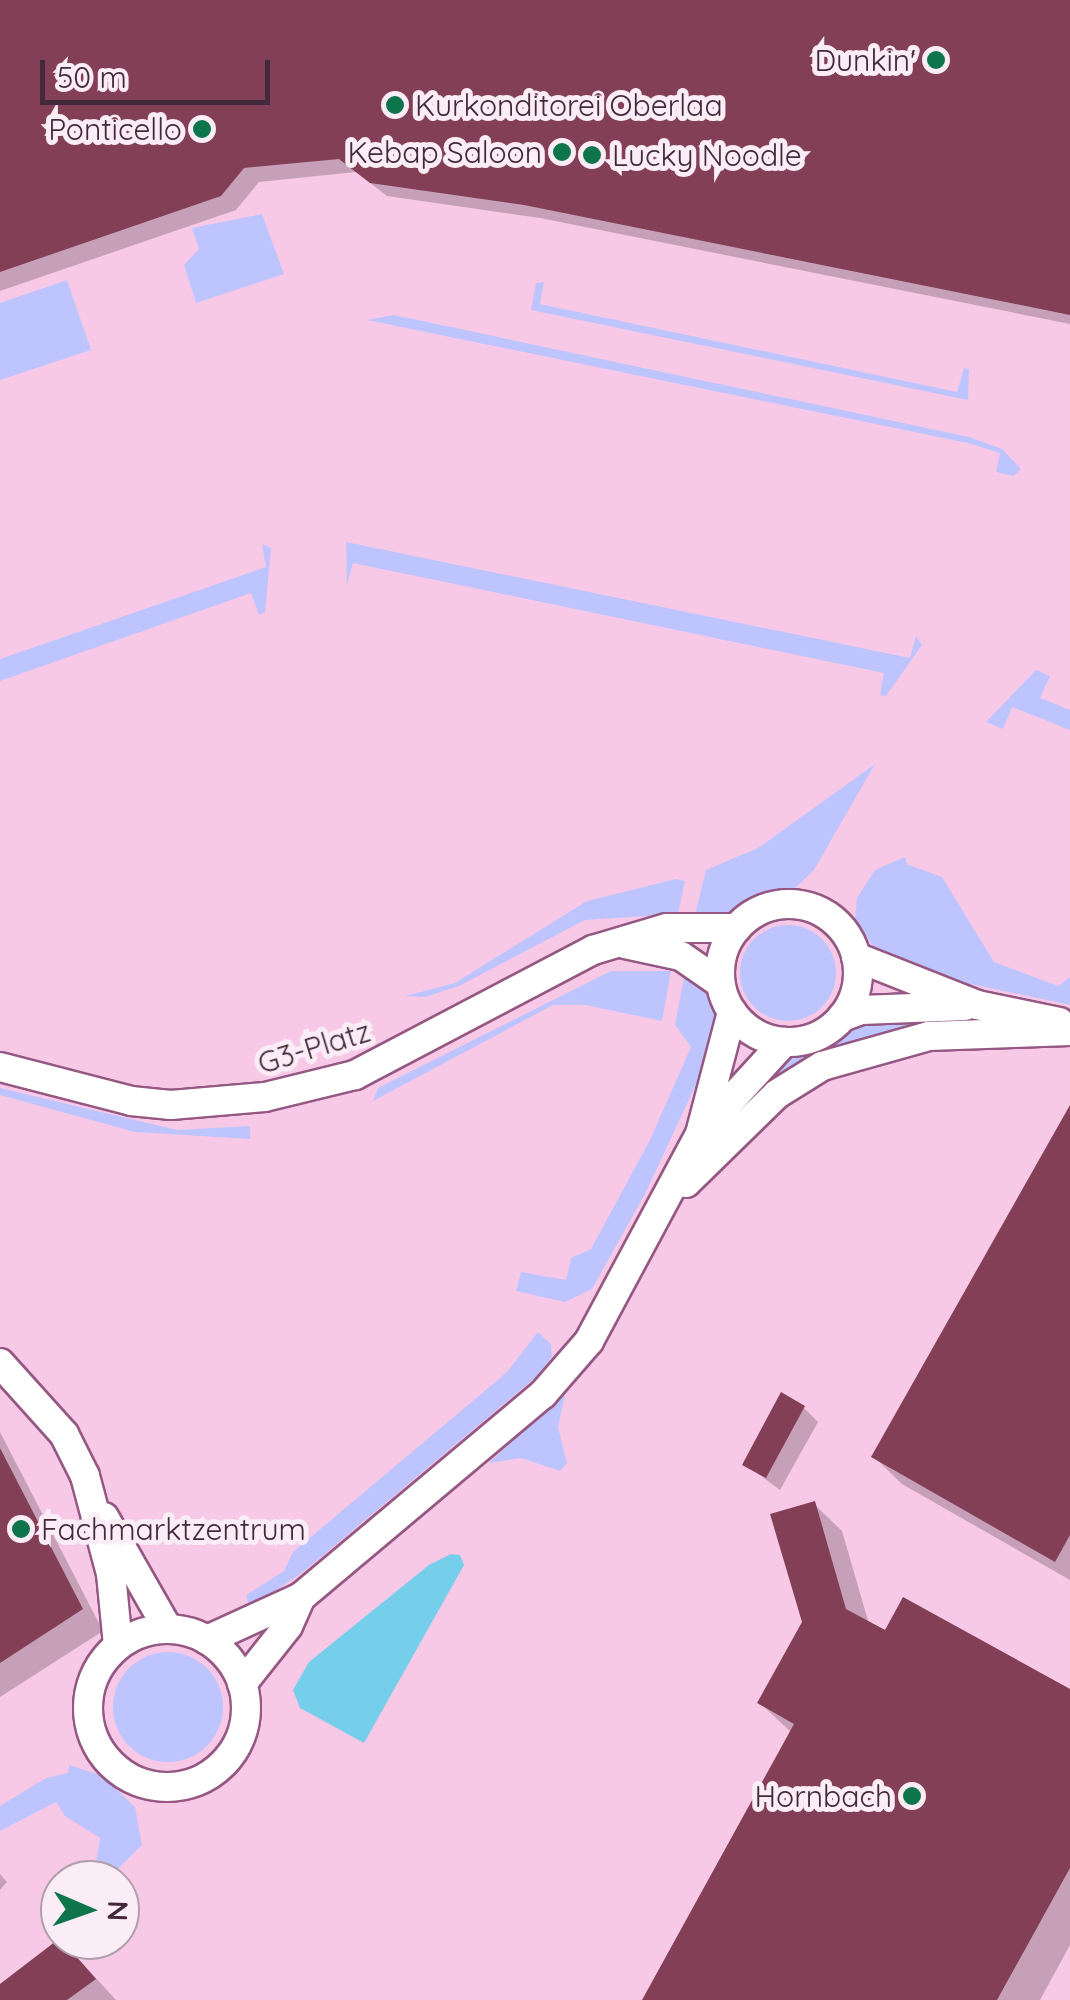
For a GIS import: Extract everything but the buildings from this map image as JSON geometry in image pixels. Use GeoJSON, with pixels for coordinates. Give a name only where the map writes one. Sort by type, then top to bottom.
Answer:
{"type":"FeatureCollection","features":[{"type":"Feature","properties":{"kind":"street"},"geometry":{"type":"LineString","coordinates":[[842,1017],[856,988],[856,958],[842,930],[812,908],[776,905],[737,928],[726,945],[720,983],[732,1012],[760,1036],[784,1042],[816,1037],[842,1017],[861,1010],[977,1006]]}},
{"type":"Feature","properties":{"kind":"street","name":"G3-Platz"},"geometry":{"type":"LineString","coordinates":[[0,1067],[131,1102],[265,1097],[356,1075],[555,965],[668,928],[737,928]]}},
{"type":"Feature","properties":{"kind":"street","name":"G3-Platz"},"geometry":{"type":"LineString","coordinates":[[623,944],[681,956],[720,983]]}},
{"type":"Feature","properties":{"kind":"street"},"geometry":{"type":"LineString","coordinates":[[856,958],[977,1006],[1070,1028]]}},
{"type":"Feature","properties":{"kind":"street"},"geometry":{"type":"LineString","coordinates":[[207,1640],[301,1597],[543,1394],[597,1328],[670,1198],[700,1134],[732,1012]]}},
{"type":"Feature","properties":{"kind":"street"},"geometry":{"type":"LineString","coordinates":[[670,1198],[776,1094],[822,1066],[929,1036],[1070,1028]]}},
{"type":"Feature","properties":{"kind":"street"},"geometry":{"type":"LineString","coordinates":[[700,1134],[784,1042]]}},
{"type":"Feature","properties":{"kind":"street"},"geometry":{"type":"LineString","coordinates":[[0,1363],[64,1434],[93,1502],[168,1628]]}},
{"type":"Feature","properties":{"kind":"street"},"geometry":{"type":"LineString","coordinates":[[93,1502],[118,1645]]}},
{"type":"Feature","properties":{"kind":"street"},"geometry":{"type":"LineString","coordinates":[[242,1684],[288,1626],[301,1597]]}},
{"type":"Feature","properties":{"kind":"street"},"geometry":{"type":"LineString","coordinates":[[168,1628],[207,1640],[227,1657],[242,1684],[245,1718],[222,1764],[188,1784],[141,1783],[113,1766],[90,1724],[93,1680],[118,1645],[168,1628]]}},
{"type":"Feature","properties":{"kind":"shaded area"},"geometry":{"type":"Polygon","coordinates":[[[0,0],[1070,0],[1070,2000],[0,2000],[0,0]]]}},
{"type":"Feature","properties":{"kind":"shaded area"},"geometry":{"type":"Polygon","coordinates":[[[262,214],[284,274],[196,303],[184,265],[199,249],[192,228],[262,214]]]}},
{"type":"Feature","properties":{"kind":"shaded area"},"geometry":{"type":"Polygon","coordinates":[[[67,280],[91,350],[0,380],[0,303],[67,280]]]}},
{"type":"Feature","properties":{"kind":"shaded area"},"geometry":{"type":"Polygon","coordinates":[[[544,282],[540,304],[957,392],[964,368],[969,369],[968,400],[531,310],[536,283],[544,282]]]}},
{"type":"Feature","properties":{"kind":"shaded area"},"geometry":{"type":"Polygon","coordinates":[[[394,315],[969,437],[1002,449],[1021,469],[1014,476],[996,472],[1000,453],[968,443],[367,320],[394,315]]]}},
{"type":"Feature","properties":{"kind":"shaded area"},"geometry":{"type":"Polygon","coordinates":[[[346,542],[910,658],[916,636],[922,645],[886,696],[880,695],[884,673],[353,563],[347,585],[346,542]]]}},
{"type":"Feature","properties":{"kind":"shaded area"},"geometry":{"type":"Polygon","coordinates":[[[262,544],[271,548],[265,612],[259,615],[251,593],[0,681],[0,659],[266,567],[262,544]]]}},
{"type":"Feature","properties":{"kind":"shaded area"},"geometry":{"type":"Polygon","coordinates":[[[1036,670],[1050,676],[1040,698],[1070,710],[1070,730],[1012,707],[1003,729],[986,722],[1036,670]]]}},
{"type":"Feature","properties":{"kind":"shaded area"},"geometry":{"type":"Polygon","coordinates":[[[875,764],[814,870],[793,890],[727,916],[694,918],[706,870],[758,848],[875,764]]]}},
{"type":"Feature","properties":{"kind":"shaded area"},"geometry":{"type":"Polygon","coordinates":[[[905,857],[907,864],[942,877],[994,962],[1058,986],[1070,977],[1070,1005],[966,983],[879,955],[855,919],[857,898],[875,870],[905,857]]]}},
{"type":"Feature","properties":{"kind":"shaded area"},"geometry":{"type":"Polygon","coordinates":[[[676,879],[685,881],[678,914],[585,920],[459,986],[425,997],[405,996],[455,983],[587,901],[676,879]]]}},
{"type":"Feature","properties":{"kind":"shaded area"},"geometry":{"type":"Polygon","coordinates":[[[788,925],[806,929],[822,939],[832,955],[836,973],[832,991],[822,1007],[806,1017],[788,1021],[770,1017],[754,1007],[744,991],[740,973],[744,955],[754,939],[770,929],[788,925]]]}},
{"type":"Feature","properties":{"kind":"shaded area"},"geometry":{"type":"Polygon","coordinates":[[[611,971],[671,971],[662,1021],[585,1005],[553,1005],[373,1101],[378,1088],[611,971]]]}},
{"type":"Feature","properties":{"kind":"shaded area"},"geometry":{"type":"Polygon","coordinates":[[[685,972],[712,999],[717,1039],[646,1192],[592,1289],[565,1302],[516,1291],[521,1272],[566,1280],[571,1258],[591,1249],[650,1140],[691,1047],[675,1025],[685,972]]]}},
{"type":"Feature","properties":{"kind":"shaded area"},"geometry":{"type":"Polygon","coordinates":[[[871,1020],[923,1026],[849,1045],[740,1110],[779,1061],[871,1020]]]}},
{"type":"Feature","properties":{"kind":"shaded area"},"geometry":{"type":"Polygon","coordinates":[[[0,1088],[177,1130],[250,1126],[250,1139],[135,1132],[0,1095],[0,1088]]]}},
{"type":"Feature","properties":{"kind":"shaded area"},"geometry":{"type":"Polygon","coordinates":[[[538,1332],[551,1344],[552,1357],[536,1377],[303,1572],[250,1608],[246,1595],[284,1571],[293,1552],[506,1373],[538,1332]]]}},
{"type":"Feature","properties":{"kind":"shaded area"},"geometry":{"type":"Polygon","coordinates":[[[566,1391],[558,1427],[567,1463],[560,1471],[521,1458],[489,1463],[566,1391]]]}},
{"type":"Feature","properties":{"kind":"shaded area"},"geometry":{"type":"Polygon","coordinates":[[[451,1554],[460,1555],[464,1565],[364,1743],[300,1708],[293,1690],[309,1662],[429,1565],[451,1554]]]}},
{"type":"Feature","properties":{"kind":"shaded area"},"geometry":{"type":"Polygon","coordinates":[[[168,1652],[189,1656],[207,1668],[219,1686],[223,1707],[219,1728],[207,1746],[189,1758],[168,1762],[147,1758],[129,1746],[117,1728],[113,1707],[117,1686],[129,1668],[147,1656],[168,1652]]]}},
{"type":"Feature","properties":{"kind":"shaded area"},"geometry":{"type":"Polygon","coordinates":[[[69,1765],[101,1775],[135,1807],[142,1845],[127,1860],[96,1860],[100,1838],[65,1816],[56,1802],[0,1831],[0,1806],[46,1778],[68,1773],[69,1765]]]}},
{"type":"Feature","properties":{"kind":"place","name":"Dunkin'"},"geometry":{"type":"Point","coordinates":[936,60]}},
{"type":"Feature","properties":{"kind":"place","name":"Kurkonditorei Oberlaa"},"geometry":{"type":"Point","coordinates":[395,105]}},
{"type":"Feature","properties":{"kind":"place","name":"Ponticello"},"geometry":{"type":"Point","coordinates":[202,129]}},
{"type":"Feature","properties":{"kind":"place","name":"Kebap Saloon"},"geometry":{"type":"Point","coordinates":[562,152]}},
{"type":"Feature","properties":{"kind":"place","name":"Lucky Noodle"},"geometry":{"type":"Point","coordinates":[592,155]}},
{"type":"Feature","properties":{"kind":"place","name":"Fachmarktzentrum"},"geometry":{"type":"Point","coordinates":[21,1529]}},
{"type":"Feature","properties":{"kind":"place","name":"Hornbach"},"geometry":{"type":"Point","coordinates":[912,1796]}}]}
